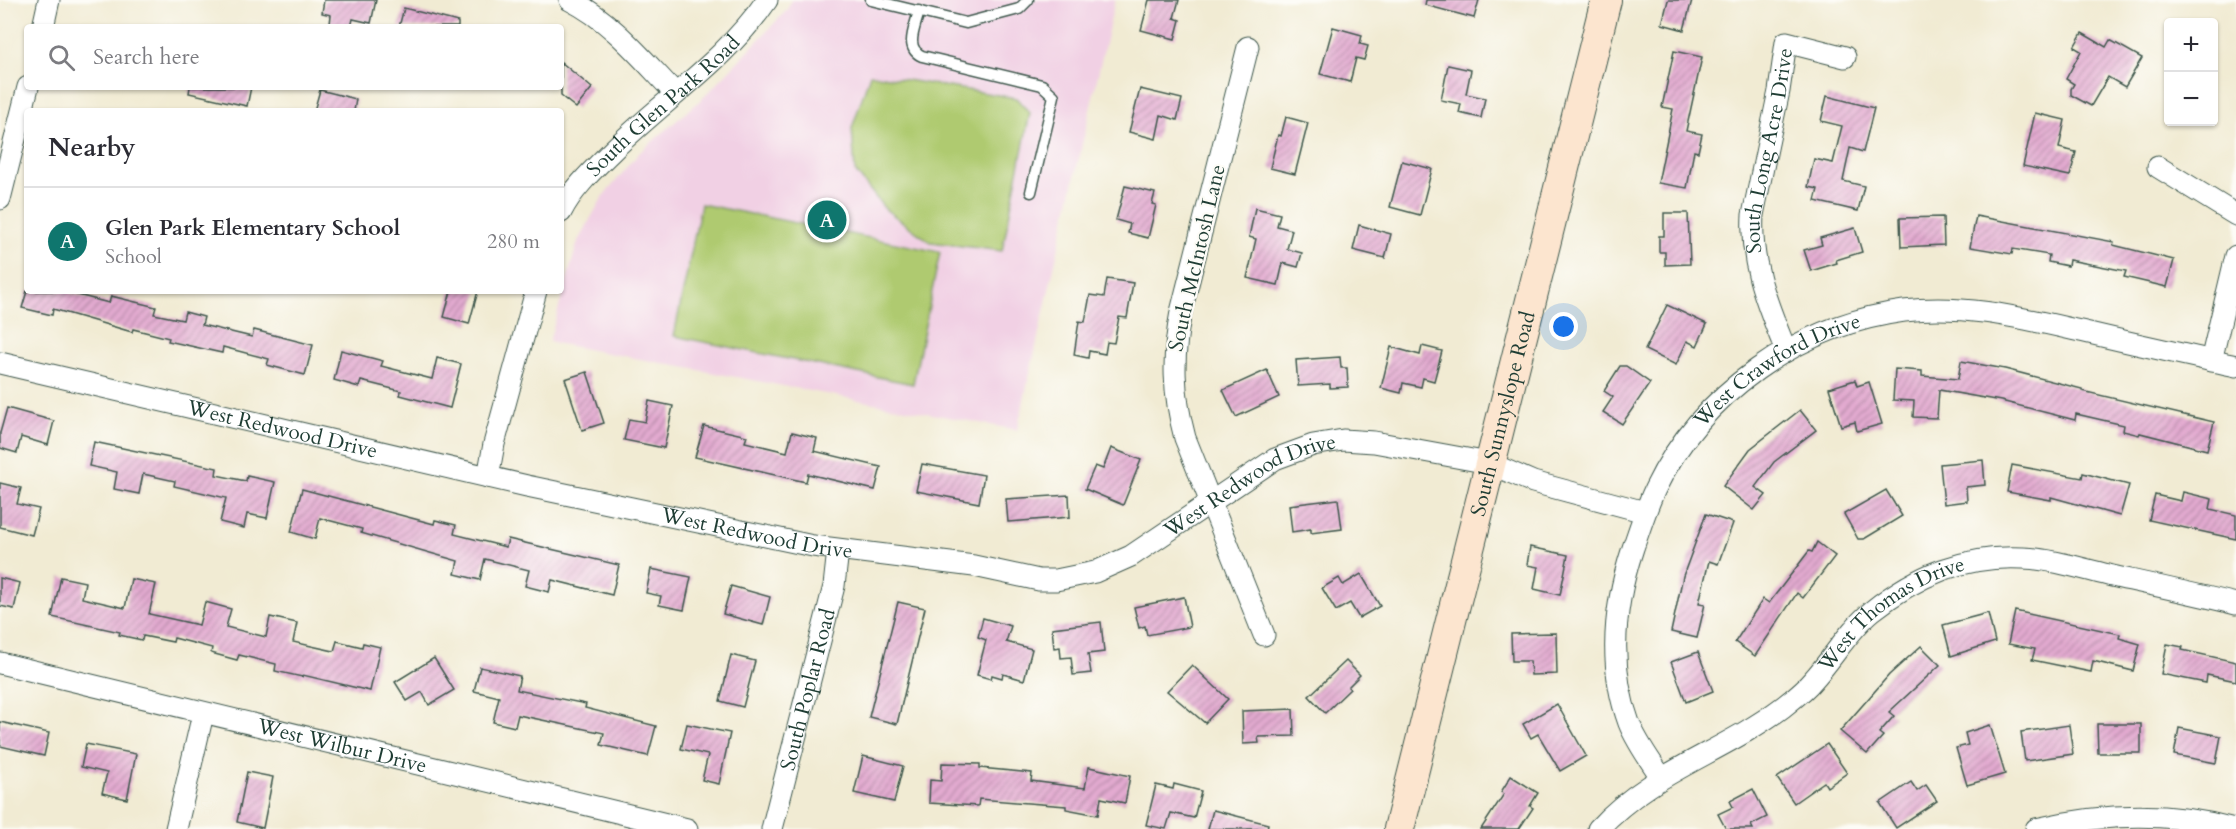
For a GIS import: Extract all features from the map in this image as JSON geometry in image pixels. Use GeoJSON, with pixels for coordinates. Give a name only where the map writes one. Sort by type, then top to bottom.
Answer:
{"type":"FeatureCollection","features":[{"type":"Feature","properties":{"kind":"street"},"geometry":{"type":"LineString","coordinates":[[44,24],[49,0]]}},
{"type":"Feature","properties":{"kind":"street"},"geometry":{"type":"LineString","coordinates":[[570,0],[602,21],[675,93]]}},
{"type":"Feature","properties":{"kind":"street","name":"South Glen Park Road"},"geometry":{"type":"LineString","coordinates":[[564,208],[590,173],[743,31],[767,0]]}},
{"type":"Feature","properties":{"kind":"street","name":"South Sunnyslope Road"},"geometry":{"type":"LineString","coordinates":[[1399,829],[1606,0]]}},
{"type":"Feature","properties":{"kind":"street","name":"South Long Acre Drive"},"geometry":{"type":"LineString","coordinates":[[1786,351],[1762,293],[1752,232],[1753,214],[1779,92],[1786,42],[1845,57]]}},
{"type":"Feature","properties":{"kind":"street","name":"South McIntosh Lane"},"geometry":{"type":"LineString","coordinates":[[1248,47],[1175,342],[1174,369],[1176,405],[1185,438],[1264,635]]}},
{"type":"Feature","properties":{"kind":"street"},"geometry":{"type":"LineString","coordinates":[[25,108],[28,90]]}},
{"type":"Feature","properties":{"kind":"street"},"geometry":{"type":"LineString","coordinates":[[0,199],[24,115]]}},
{"type":"Feature","properties":{"kind":"street"},"geometry":{"type":"LineString","coordinates":[[2158,167],[2236,215]]}},
{"type":"Feature","properties":{"kind":"street"},"geometry":{"type":"LineString","coordinates":[[2211,361],[2234,260]]}},
{"type":"Feature","properties":{"kind":"street"},"geometry":{"type":"LineString","coordinates":[[488,477],[494,444],[535,294]]}},
{"type":"Feature","properties":{"kind":"street","name":"West Crawford Drive"},"geometry":{"type":"LineString","coordinates":[[1661,777],[1630,724],[1622,697],[1616,660],[1618,609],[1626,571],[1645,512],[1674,454],[1693,428],[1727,393],[1767,361],[1831,329],[1903,311],[1942,308],[2021,318],[2236,366]]}},
{"type":"Feature","properties":{"kind":"street","name":"West Redwood Drive"},"geometry":{"type":"LineString","coordinates":[[0,363],[488,477],[838,550],[974,567],[1020,577],[1056,580],[1109,567],[1131,556],[1275,459],[1313,445],[1343,440],[1374,442],[1489,462],[1533,482],[1645,512]]}},
{"type":"Feature","properties":{"kind":"street","name":"South Poplar Road"},"geometry":{"type":"LineString","coordinates":[[772,829],[834,586],[838,550]]}},
{"type":"Feature","properties":{"kind":"street","name":"West Thomas Drive"},"geometry":{"type":"LineString","coordinates":[[1598,829],[1632,797],[1661,777],[1753,728],[1784,706],[1812,682],[1870,613],[1901,589],[1924,576],[1953,565],[1987,559],[2024,558],[2236,603]]}},
{"type":"Feature","properties":{"kind":"street","name":"West Wilbur Drive"},"geometry":{"type":"LineString","coordinates":[[0,663],[203,714],[687,829]]}},
{"type":"Feature","properties":{"kind":"street"},"geometry":{"type":"LineString","coordinates":[[176,829],[203,714]]}},
{"type":"Feature","properties":{"kind":"street"},"geometry":{"type":"LineString","coordinates":[[2036,829],[2103,817],[2139,816],[2169,817],[2235,829]]}},
{"type":"Feature","properties":{"kind":"lane"},"geometry":{"type":"LineString","coordinates":[[871,0],[966,23],[1019,9],[1028,0]]}},
{"type":"Feature","properties":{"kind":"lane"},"geometry":{"type":"LineString","coordinates":[[918,11],[911,46],[914,53],[1042,85],[1054,96],[1031,192]]}},
{"type":"Feature","properties":{"kind":"shaded area"},"geometry":{"type":"Polygon","coordinates":[[[791,0],[1115,0],[1017,430],[549,342],[578,241],[602,198],[639,153],[704,97],[787,10],[791,0]]]}},
{"type":"Feature","properties":{"kind":"green space"},"geometry":{"type":"Polygon","coordinates":[[[870,74],[1016,98],[1030,113],[1002,251],[930,242],[885,209],[855,171],[852,128],[870,74]]]}},
{"type":"Feature","properties":{"kind":"green space"},"geometry":{"type":"Polygon","coordinates":[[[701,204],[940,252],[913,384],[674,336],[701,204]]]}},
{"type":"Feature","properties":{"kind":"building"},"geometry":{"type":"Polygon","coordinates":[[[324,0],[376,0],[371,23],[353,19],[352,24],[330,24],[331,15],[322,13],[324,0]]]}},
{"type":"Feature","properties":{"kind":"building"},"geometry":{"type":"Polygon","coordinates":[[[1149,0],[1179,0],[1174,18],[1180,20],[1175,39],[1141,30],[1149,0]]]}},
{"type":"Feature","properties":{"kind":"building"},"geometry":{"type":"Polygon","coordinates":[[[1426,0],[1479,0],[1474,18],[1425,5],[1426,0]]]}},
{"type":"Feature","properties":{"kind":"building"},"geometry":{"type":"Polygon","coordinates":[[[1668,0],[1692,0],[1684,30],[1662,24],[1668,0]]]}},
{"type":"Feature","properties":{"kind":"building"},"geometry":{"type":"Polygon","coordinates":[[[404,8],[458,22],[458,24],[400,24],[404,8]]]}},
{"type":"Feature","properties":{"kind":"building"},"geometry":{"type":"Polygon","coordinates":[[[1333,27],[1362,35],[1360,44],[1368,46],[1364,60],[1356,58],[1350,82],[1320,74],[1333,27]]]}},
{"type":"Feature","properties":{"kind":"building"},"geometry":{"type":"Polygon","coordinates":[[[2082,33],[2106,47],[2110,40],[2142,58],[2125,87],[2108,77],[2091,106],[2071,95],[2074,84],[2066,79],[2081,51],[2074,47],[2082,33]]]}},
{"type":"Feature","properties":{"kind":"building"},"geometry":{"type":"Polygon","coordinates":[[[1674,51],[1702,57],[1686,131],[1702,134],[1698,152],[1694,151],[1687,188],[1658,183],[1673,109],[1662,107],[1674,51]]]}},
{"type":"Feature","properties":{"kind":"building"},"geometry":{"type":"Polygon","coordinates":[[[564,65],[592,88],[576,108],[561,96],[561,90],[564,90],[564,65]]]}},
{"type":"Feature","properties":{"kind":"building"},"geometry":{"type":"Polygon","coordinates":[[[1448,65],[1471,70],[1466,94],[1485,98],[1481,118],[1459,113],[1461,104],[1441,100],[1448,65]]]}},
{"type":"Feature","properties":{"kind":"building"},"geometry":{"type":"Polygon","coordinates":[[[1140,89],[1182,99],[1177,120],[1161,115],[1156,139],[1129,132],[1140,89]]]}},
{"type":"Feature","properties":{"kind":"building"},"geometry":{"type":"Polygon","coordinates":[[[190,90],[250,90],[247,106],[189,93],[190,90]]]}},
{"type":"Feature","properties":{"kind":"building"},"geometry":{"type":"Polygon","coordinates":[[[320,90],[356,99],[354,108],[315,108],[320,90]]]}},
{"type":"Feature","properties":{"kind":"building"},"geometry":{"type":"Polygon","coordinates":[[[1827,96],[1874,108],[1863,152],[1850,148],[1843,181],[1864,186],[1858,211],[1815,201],[1818,189],[1808,187],[1814,159],[1833,163],[1842,126],[1821,121],[1827,96]]]}},
{"type":"Feature","properties":{"kind":"building"},"geometry":{"type":"Polygon","coordinates":[[[2035,113],[2065,120],[2059,148],[2076,152],[2070,176],[2023,166],[2035,113]]]}},
{"type":"Feature","properties":{"kind":"building"},"geometry":{"type":"Polygon","coordinates":[[[1286,117],[1308,123],[1295,174],[1270,168],[1278,135],[1281,136],[1286,117]]]}},
{"type":"Feature","properties":{"kind":"building"},"geometry":{"type":"Polygon","coordinates":[[[1402,161],[1432,169],[1420,215],[1390,207],[1402,161]]]}},
{"type":"Feature","properties":{"kind":"building"},"geometry":{"type":"Polygon","coordinates":[[[1125,186],[1155,193],[1152,204],[1156,205],[1148,238],[1128,233],[1130,224],[1116,220],[1125,186]]]}},
{"type":"Feature","properties":{"kind":"building"},"geometry":{"type":"Polygon","coordinates":[[[1255,208],[1280,214],[1277,226],[1292,230],[1287,249],[1302,253],[1298,267],[1283,263],[1278,285],[1247,278],[1256,239],[1249,237],[1255,208]]]}},
{"type":"Feature","properties":{"kind":"building"},"geometry":{"type":"Polygon","coordinates":[[[1664,213],[1688,213],[1690,264],[1665,265],[1665,252],[1659,252],[1659,236],[1664,236],[1664,213]]]}},
{"type":"Feature","properties":{"kind":"building"},"geometry":{"type":"Polygon","coordinates":[[[1976,216],[2114,242],[2113,245],[2174,260],[2167,287],[2124,277],[2126,271],[2069,260],[2068,266],[2048,262],[2049,255],[2013,249],[2012,254],[1970,247],[1976,216]]]}},
{"type":"Feature","properties":{"kind":"building"},"geometry":{"type":"Polygon","coordinates":[[[1943,217],[1944,245],[1901,247],[1900,218],[1943,217]]]}},
{"type":"Feature","properties":{"kind":"building"},"geometry":{"type":"Polygon","coordinates":[[[1359,225],[1391,234],[1385,258],[1353,250],[1359,225]]]}},
{"type":"Feature","properties":{"kind":"building"},"geometry":{"type":"Polygon","coordinates":[[[1855,228],[1862,252],[1811,271],[1804,250],[1822,245],[1820,238],[1855,228]]]}},
{"type":"Feature","properties":{"kind":"building"},"geometry":{"type":"Polygon","coordinates":[[[1107,279],[1133,283],[1127,318],[1119,317],[1114,343],[1107,342],[1105,354],[1089,351],[1088,358],[1074,355],[1079,321],[1085,322],[1090,295],[1104,297],[1107,279]]]}},
{"type":"Feature","properties":{"kind":"building"},"geometry":{"type":"Polygon","coordinates":[[[26,294],[74,294],[109,303],[111,296],[156,307],[154,314],[183,320],[185,312],[204,317],[202,325],[252,337],[254,330],[313,345],[305,375],[267,365],[269,359],[223,347],[222,353],[168,341],[169,338],[133,329],[132,332],[53,309],[52,315],[22,308],[26,294]]]}},
{"type":"Feature","properties":{"kind":"building"},"geometry":{"type":"Polygon","coordinates":[[[450,294],[477,294],[469,324],[444,317],[450,294]]]}},
{"type":"Feature","properties":{"kind":"building"},"geometry":{"type":"Polygon","coordinates":[[[1667,305],[1707,324],[1697,346],[1687,341],[1676,365],[1645,350],[1667,305]]]}},
{"type":"Feature","properties":{"kind":"building"},"geometry":{"type":"Polygon","coordinates":[[[1422,346],[1442,351],[1434,381],[1423,378],[1421,387],[1403,383],[1401,393],[1381,388],[1391,347],[1420,355],[1422,346]]]}},
{"type":"Feature","properties":{"kind":"building"},"geometry":{"type":"Polygon","coordinates":[[[341,350],[383,361],[381,366],[432,379],[437,358],[461,364],[450,408],[400,395],[401,391],[361,381],[359,387],[334,380],[341,350]]]}},
{"type":"Feature","properties":{"kind":"building"},"geometry":{"type":"Polygon","coordinates":[[[1340,357],[1341,368],[1347,368],[1348,387],[1330,388],[1330,384],[1298,386],[1296,360],[1340,357]]]}},
{"type":"Feature","properties":{"kind":"building"},"geometry":{"type":"Polygon","coordinates":[[[1961,361],[2005,369],[2082,389],[2082,391],[2214,422],[2207,450],[2123,431],[2124,425],[2076,414],[2075,420],[2001,401],[1939,390],[1937,418],[1913,417],[1914,401],[1893,400],[1895,369],[1922,371],[1922,376],[1958,379],[1961,361]]]}},
{"type":"Feature","properties":{"kind":"building"},"geometry":{"type":"Polygon","coordinates":[[[1620,366],[1626,366],[1650,383],[1622,424],[1603,412],[1613,397],[1604,391],[1620,366]]]}},
{"type":"Feature","properties":{"kind":"building"},"geometry":{"type":"Polygon","coordinates":[[[1267,370],[1279,397],[1236,417],[1223,390],[1267,370]]]}},
{"type":"Feature","properties":{"kind":"building"},"geometry":{"type":"Polygon","coordinates":[[[587,372],[604,423],[582,430],[565,379],[587,372]]]}},
{"type":"Feature","properties":{"kind":"building"},"geometry":{"type":"Polygon","coordinates":[[[1855,380],[1857,386],[1869,382],[1882,424],[1857,431],[1855,422],[1841,426],[1829,388],[1855,380]]]}},
{"type":"Feature","properties":{"kind":"building"},"geometry":{"type":"Polygon","coordinates":[[[649,401],[673,406],[664,448],[624,440],[629,419],[645,422],[649,401]]]}},
{"type":"Feature","properties":{"kind":"building"},"geometry":{"type":"Polygon","coordinates":[[[7,408],[54,421],[48,445],[21,437],[17,453],[0,448],[0,433],[7,408]]]}},
{"type":"Feature","properties":{"kind":"building"},"geometry":{"type":"Polygon","coordinates":[[[1800,410],[1816,430],[1774,462],[1755,487],[1766,495],[1754,510],[1723,486],[1750,449],[1800,410]]]}},
{"type":"Feature","properties":{"kind":"building"},"geometry":{"type":"Polygon","coordinates":[[[704,426],[747,436],[745,442],[787,452],[792,432],[817,438],[814,451],[881,467],[875,490],[808,474],[806,482],[695,457],[704,426]]]}},
{"type":"Feature","properties":{"kind":"building"},"geometry":{"type":"Polygon","coordinates":[[[94,442],[217,468],[216,475],[246,481],[247,476],[275,482],[267,518],[247,514],[244,528],[220,522],[226,498],[174,486],[175,481],[143,474],[139,494],[114,489],[117,472],[89,466],[94,442]]]}},
{"type":"Feature","properties":{"kind":"building"},"geometry":{"type":"Polygon","coordinates":[[[1111,448],[1141,460],[1123,505],[1085,489],[1095,466],[1103,469],[1111,448]]]}},
{"type":"Feature","properties":{"kind":"building"},"geometry":{"type":"Polygon","coordinates":[[[1983,460],[1985,485],[1966,487],[1967,501],[1944,504],[1940,464],[1983,460]]]}},
{"type":"Feature","properties":{"kind":"building"},"geometry":{"type":"Polygon","coordinates":[[[922,464],[984,475],[979,503],[916,491],[922,464]]]}},
{"type":"Feature","properties":{"kind":"building"},"geometry":{"type":"Polygon","coordinates":[[[2012,465],[2082,478],[2083,473],[2129,485],[2120,516],[2051,497],[2051,500],[2007,492],[2012,465]]]}},
{"type":"Feature","properties":{"kind":"building"},"geometry":{"type":"Polygon","coordinates":[[[0,483],[21,488],[17,504],[39,509],[32,535],[0,527],[0,483]]]}},
{"type":"Feature","properties":{"kind":"building"},"geometry":{"type":"Polygon","coordinates":[[[302,489],[434,524],[435,520],[456,525],[454,534],[506,547],[508,539],[619,565],[612,595],[552,580],[549,592],[525,586],[529,570],[485,559],[480,580],[455,574],[458,561],[361,533],[362,529],[320,518],[315,539],[291,532],[302,489]]]}},
{"type":"Feature","properties":{"kind":"building"},"geometry":{"type":"Polygon","coordinates":[[[1886,490],[1902,516],[1864,539],[1858,539],[1844,514],[1886,490]]]}},
{"type":"Feature","properties":{"kind":"building"},"geometry":{"type":"Polygon","coordinates":[[[2183,492],[2212,499],[2210,509],[2236,515],[2236,539],[2149,520],[2155,495],[2181,501],[2183,492]]]}},
{"type":"Feature","properties":{"kind":"building"},"geometry":{"type":"Polygon","coordinates":[[[1069,495],[1070,517],[1008,522],[1006,499],[1069,495]]]}},
{"type":"Feature","properties":{"kind":"building"},"geometry":{"type":"Polygon","coordinates":[[[1338,499],[1342,529],[1311,533],[1311,529],[1292,532],[1289,505],[1338,499]]]}},
{"type":"Feature","properties":{"kind":"building"},"geometry":{"type":"Polygon","coordinates":[[[1706,514],[1733,523],[1718,564],[1709,561],[1699,603],[1705,604],[1697,638],[1671,632],[1683,576],[1706,514]]]}},
{"type":"Feature","properties":{"kind":"building"},"geometry":{"type":"Polygon","coordinates":[[[1817,542],[1835,556],[1803,598],[1797,593],[1755,656],[1735,642],[1763,599],[1769,603],[1809,551],[1812,552],[1817,542]]]}},
{"type":"Feature","properties":{"kind":"building"},"geometry":{"type":"Polygon","coordinates":[[[1530,547],[1568,555],[1560,595],[1534,589],[1538,567],[1527,565],[1530,547]]]}},
{"type":"Feature","properties":{"kind":"building"},"geometry":{"type":"Polygon","coordinates":[[[651,569],[691,577],[684,610],[659,605],[661,596],[646,593],[651,569]]]}},
{"type":"Feature","properties":{"kind":"building"},"geometry":{"type":"Polygon","coordinates":[[[1361,574],[1380,606],[1359,618],[1350,603],[1336,611],[1322,588],[1339,578],[1343,585],[1361,574]]]}},
{"type":"Feature","properties":{"kind":"building"},"geometry":{"type":"Polygon","coordinates":[[[61,577],[85,582],[82,598],[125,608],[131,579],[156,584],[149,614],[199,625],[205,602],[231,609],[226,627],[266,637],[270,617],[297,623],[293,642],[334,651],[337,641],[362,647],[363,643],[380,647],[370,691],[303,675],[302,677],[275,671],[276,664],[239,655],[237,660],[211,653],[212,648],[174,638],[173,642],[143,636],[142,640],[119,635],[120,632],[52,617],[61,577]]]}},
{"type":"Feature","properties":{"kind":"building"},"geometry":{"type":"Polygon","coordinates":[[[0,578],[20,583],[14,609],[0,606],[0,578]]]}},
{"type":"Feature","properties":{"kind":"building"},"geometry":{"type":"Polygon","coordinates":[[[731,586],[770,597],[763,625],[723,614],[731,586]]]}},
{"type":"Feature","properties":{"kind":"building"},"geometry":{"type":"Polygon","coordinates":[[[1184,597],[1190,627],[1147,635],[1145,626],[1139,628],[1134,607],[1184,597]]]}},
{"type":"Feature","properties":{"kind":"building"},"geometry":{"type":"Polygon","coordinates":[[[898,602],[925,608],[897,724],[869,717],[898,602]]]}},
{"type":"Feature","properties":{"kind":"building"},"geometry":{"type":"Polygon","coordinates":[[[2015,611],[2120,634],[2119,638],[2140,644],[2133,671],[2093,661],[2091,672],[2032,660],[2035,649],[2008,644],[2015,611]]]}},
{"type":"Feature","properties":{"kind":"building"},"geometry":{"type":"Polygon","coordinates":[[[1988,613],[1995,642],[1951,656],[1943,625],[1988,613]]]}},
{"type":"Feature","properties":{"kind":"building"},"geometry":{"type":"Polygon","coordinates":[[[983,618],[1011,626],[1006,642],[1032,649],[1024,680],[1003,674],[1002,678],[992,675],[991,679],[977,675],[986,640],[978,637],[983,618]]]}},
{"type":"Feature","properties":{"kind":"building"},"geometry":{"type":"Polygon","coordinates":[[[1101,622],[1104,652],[1088,654],[1091,673],[1073,675],[1071,657],[1061,658],[1060,647],[1054,648],[1052,628],[1101,622]]]}},
{"type":"Feature","properties":{"kind":"building"},"geometry":{"type":"Polygon","coordinates":[[[1556,633],[1557,674],[1531,675],[1530,661],[1512,661],[1511,634],[1556,633]]]}},
{"type":"Feature","properties":{"kind":"building"},"geometry":{"type":"Polygon","coordinates":[[[2167,644],[2183,647],[2182,650],[2236,662],[2236,681],[2207,675],[2206,683],[2161,674],[2167,644]]]}},
{"type":"Feature","properties":{"kind":"building"},"geometry":{"type":"Polygon","coordinates":[[[1921,646],[1940,665],[1889,712],[1894,716],[1879,733],[1883,736],[1867,754],[1840,731],[1889,675],[1921,646]]]}},
{"type":"Feature","properties":{"kind":"building"},"geometry":{"type":"Polygon","coordinates":[[[1698,652],[1713,691],[1686,702],[1671,662],[1698,652]]]}},
{"type":"Feature","properties":{"kind":"building"},"geometry":{"type":"Polygon","coordinates":[[[731,655],[755,661],[743,707],[720,701],[731,655]]]}},
{"type":"Feature","properties":{"kind":"building"},"geometry":{"type":"Polygon","coordinates":[[[434,658],[454,690],[429,705],[422,692],[407,701],[395,682],[434,658]]]}},
{"type":"Feature","properties":{"kind":"building"},"geometry":{"type":"Polygon","coordinates":[[[1346,661],[1360,675],[1348,687],[1350,689],[1325,713],[1309,696],[1346,661]]]}},
{"type":"Feature","properties":{"kind":"building"},"geometry":{"type":"Polygon","coordinates":[[[1192,665],[1228,699],[1205,723],[1167,691],[1192,665]]]}},
{"type":"Feature","properties":{"kind":"building"},"geometry":{"type":"Polygon","coordinates":[[[480,667],[520,676],[517,690],[586,704],[585,708],[656,726],[648,756],[601,745],[604,733],[518,715],[515,727],[493,722],[499,697],[474,691],[480,667]]]}},
{"type":"Feature","properties":{"kind":"building"},"geometry":{"type":"Polygon","coordinates":[[[1557,704],[1586,756],[1560,771],[1538,734],[1531,738],[1523,724],[1557,704]]]}},
{"type":"Feature","properties":{"kind":"building"},"geometry":{"type":"Polygon","coordinates":[[[1293,709],[1294,736],[1258,737],[1259,743],[1243,744],[1242,711],[1293,709]]]}},
{"type":"Feature","properties":{"kind":"building"},"geometry":{"type":"Polygon","coordinates":[[[0,722],[49,733],[44,756],[0,746],[0,722]]]}},
{"type":"Feature","properties":{"kind":"building"},"geometry":{"type":"Polygon","coordinates":[[[687,724],[730,733],[719,784],[702,780],[708,755],[681,749],[687,724]]]}},
{"type":"Feature","properties":{"kind":"building"},"geometry":{"type":"Polygon","coordinates":[[[2097,724],[2141,724],[2141,753],[2098,753],[2097,724]]]}},
{"type":"Feature","properties":{"kind":"building"},"geometry":{"type":"Polygon","coordinates":[[[1990,725],[2005,774],[1967,785],[1956,748],[1968,745],[1965,733],[1990,725]]]}},
{"type":"Feature","properties":{"kind":"building"},"geometry":{"type":"Polygon","coordinates":[[[2069,725],[2073,754],[2025,761],[2021,732],[2069,725]]]}},
{"type":"Feature","properties":{"kind":"building"},"geometry":{"type":"Polygon","coordinates":[[[2179,728],[2221,736],[2216,763],[2174,755],[2179,728]]]}},
{"type":"Feature","properties":{"kind":"building"},"geometry":{"type":"Polygon","coordinates":[[[86,744],[136,754],[127,799],[102,793],[107,773],[81,767],[86,744]]]}},
{"type":"Feature","properties":{"kind":"building"},"geometry":{"type":"Polygon","coordinates":[[[1827,744],[1847,773],[1827,787],[1824,782],[1794,803],[1777,778],[1827,744]]]}},
{"type":"Feature","properties":{"kind":"building"},"geometry":{"type":"Polygon","coordinates":[[[863,756],[903,766],[894,802],[854,793],[863,756]]]}},
{"type":"Feature","properties":{"kind":"building"},"geometry":{"type":"Polygon","coordinates":[[[942,763],[980,764],[980,768],[1032,773],[1031,781],[1085,788],[1089,767],[1130,776],[1125,803],[1101,798],[1098,815],[1066,809],[1066,806],[979,799],[978,806],[929,803],[930,780],[941,781],[942,763]]]}},
{"type":"Feature","properties":{"kind":"building"},"geometry":{"type":"Polygon","coordinates":[[[247,772],[273,777],[263,828],[237,822],[247,772]]]}},
{"type":"Feature","properties":{"kind":"building"},"geometry":{"type":"Polygon","coordinates":[[[1511,776],[1538,793],[1530,806],[1533,808],[1519,829],[1481,829],[1504,794],[1501,792],[1511,776]]]}},
{"type":"Feature","properties":{"kind":"building"},"geometry":{"type":"Polygon","coordinates":[[[1911,782],[1917,791],[1926,785],[1937,801],[1896,828],[1880,803],[1911,782]]]}},
{"type":"Feature","properties":{"kind":"building"},"geometry":{"type":"Polygon","coordinates":[[[1174,784],[1201,791],[1194,818],[1171,813],[1166,829],[1146,825],[1156,785],[1173,789],[1174,784]]]}},
{"type":"Feature","properties":{"kind":"building"},"geometry":{"type":"Polygon","coordinates":[[[1753,789],[1767,817],[1751,825],[1753,829],[1726,829],[1718,814],[1733,807],[1730,801],[1753,789]]]}},
{"type":"Feature","properties":{"kind":"building"},"geometry":{"type":"Polygon","coordinates":[[[1213,810],[1268,824],[1267,829],[1208,829],[1213,810]]]}},
{"type":"Feature","properties":{"kind":"place","name":"Glen Park Elementary School"},"geometry":{"type":"Point","coordinates":[827,220]}}]}
